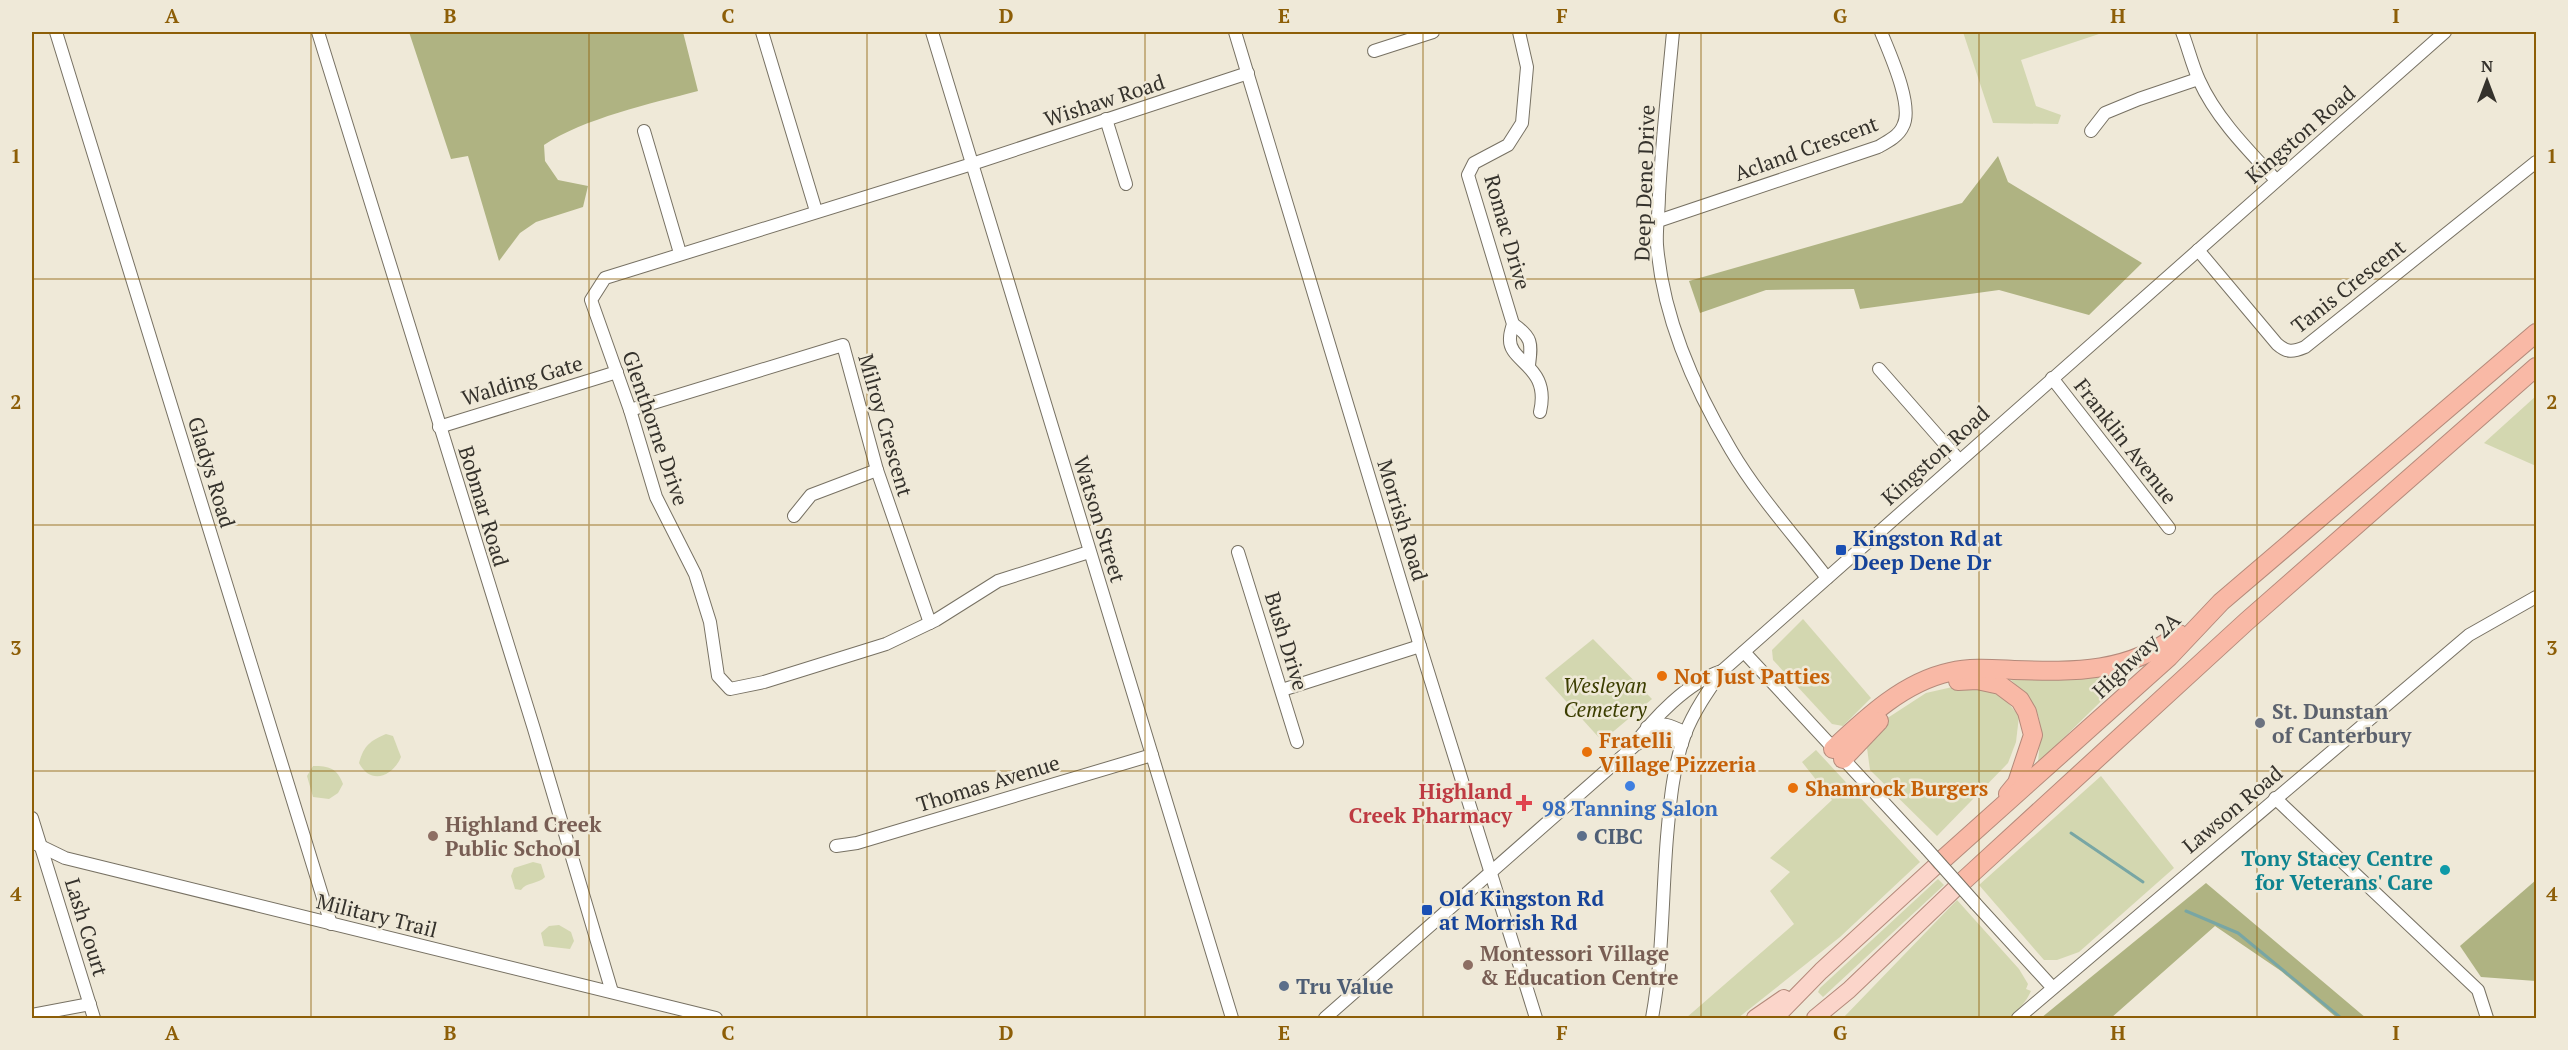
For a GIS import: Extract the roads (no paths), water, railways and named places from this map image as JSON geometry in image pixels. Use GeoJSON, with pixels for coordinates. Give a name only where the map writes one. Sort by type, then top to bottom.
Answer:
{"type":"FeatureCollection","features":[{"type":"Feature","properties":{"kind":"highway","name":"Highway 2A"},"geometry":{"type":"LineString","coordinates":[[1940,862],[2169,657],[2221,602],[2536,333]]}},
{"type":"Feature","properties":{"kind":"highway"},"geometry":{"type":"LineString","coordinates":[[1960,884],[2247,621],[2536,367]]}},
{"type":"Feature","properties":{"kind":"highway"},"geometry":{"type":"LineString","coordinates":[[1838,754],[1889,700],[1923,680],[1962,670],[1985,668],[2063,672],[2100,668],[2136,660],[2166,645],[2221,602]]}},
{"type":"Feature","properties":{"kind":"highway"},"geometry":{"type":"LineString","coordinates":[[1838,754],[1887,713],[1915,694],[1950,681],[1977,680],[2000,685],[2020,700],[2027,712],[2033,735],[2017,783],[1982,825]]}},
{"type":"Feature","properties":{"kind":"main road","name":"Highway 2A"},"geometry":{"type":"LineString","coordinates":[[1775,1018],[1821,971],[1940,862]]}},
{"type":"Feature","properties":{"kind":"main road"},"geometry":{"type":"LineString","coordinates":[[1815,1018],[1849,990],[1960,884]]}},
{"type":"Feature","properties":{"kind":"main road"},"geometry":{"type":"LineString","coordinates":[[1755,1018],[1821,971]]}},
{"type":"Feature","properties":{"kind":"main road"},"geometry":{"type":"LineString","coordinates":[[1825,1018],[1849,990]]}},
{"type":"Feature","properties":{"kind":"street","name":"Gladys Road"},"geometry":{"type":"LineString","coordinates":[[56,32],[331,924]]}},
{"type":"Feature","properties":{"kind":"street","name":"Bobmar Road"},"geometry":{"type":"LineString","coordinates":[[318,32],[534,729],[612,992]]}},
{"type":"Feature","properties":{"kind":"street"},"geometry":{"type":"LineString","coordinates":[[762,32],[816,212]]}},
{"type":"Feature","properties":{"kind":"street","name":"Watson Street"},"geometry":{"type":"LineString","coordinates":[[932,32],[1232,1018]]}},
{"type":"Feature","properties":{"kind":"street","name":"Morrish Road"},"geometry":{"type":"LineString","coordinates":[[1235,32],[1420,646],[1536,1018]]}},
{"type":"Feature","properties":{"kind":"street"},"geometry":{"type":"LineString","coordinates":[[1374,51],[1434,32]]}},
{"type":"Feature","properties":{"kind":"street","name":"Romac Drive"},"geometry":{"type":"LineString","coordinates":[[1519,32],[1527,67],[1522,123],[1508,145],[1474,163],[1468,175],[1514,324],[1527,334],[1530,340],[1529,365]]}},
{"type":"Feature","properties":{"kind":"street","name":"Deep Dene Drive"},"geometry":{"type":"LineString","coordinates":[[1673,32],[1662,147],[1657,243],[1660,273],[1669,314],[1698,389],[1732,451],[1780,519],[1827,578]]}},
{"type":"Feature","properties":{"kind":"street","name":"Acland Crescent"},"geometry":{"type":"LineString","coordinates":[[1658,221],[1878,147],[1893,137],[1904,126],[1906,111],[1901,88],[1881,32]]}},
{"type":"Feature","properties":{"kind":"street"},"geometry":{"type":"LineString","coordinates":[[2182,32],[2198,79],[2222,117],[2276,180]]}},
{"type":"Feature","properties":{"kind":"street","name":"Kingston Road"},"geometry":{"type":"LineString","coordinates":[[1652,1018],[1658,982],[1671,790],[1684,739],[1704,695],[1722,671],[2445,32]]}},
{"type":"Feature","properties":{"kind":"street","name":"Wishaw Road"},"geometry":{"type":"LineString","coordinates":[[972,164],[1248,74]]}},
{"type":"Feature","properties":{"kind":"street"},"geometry":{"type":"LineString","coordinates":[[2091,131],[2105,113],[2198,79]]}},
{"type":"Feature","properties":{"kind":"street"},"geometry":{"type":"LineString","coordinates":[[1106,119],[1126,184]]}},
{"type":"Feature","properties":{"kind":"street"},"geometry":{"type":"LineString","coordinates":[[644,132],[681,253]]}},
{"type":"Feature","properties":{"kind":"street","name":"Tanis Crescent"},"geometry":{"type":"LineString","coordinates":[[2198,250],[2277,345],[2285,351],[2295,351],[2305,347],[2536,162]]}},
{"type":"Feature","properties":{"kind":"street","name":"Glenthorne Drive"},"geometry":{"type":"LineString","coordinates":[[972,164],[605,278],[591,300],[630,410],[656,497],[695,574],[711,622],[718,676],[730,689],[764,682],[886,644],[930,623],[998,581],[1089,552]]}},
{"type":"Feature","properties":{"kind":"street","name":"Romac Drive"},"geometry":{"type":"LineString","coordinates":[[1514,324],[1509,339],[1515,353],[1529,365],[1542,387],[1543,399],[1540,412]]}},
{"type":"Feature","properties":{"kind":"street","name":"Milroy Crescent"},"geometry":{"type":"LineString","coordinates":[[630,410],[843,345],[877,470],[930,623]]}},
{"type":"Feature","properties":{"kind":"street"},"geometry":{"type":"LineString","coordinates":[[1879,369],[1959,460]]}},
{"type":"Feature","properties":{"kind":"street","name":"Walding Gate"},"geometry":{"type":"LineString","coordinates":[[440,427],[617,372]]}},
{"type":"Feature","properties":{"kind":"street","name":"Franklin Avenue"},"geometry":{"type":"LineString","coordinates":[[2052,378],[2169,528]]}},
{"type":"Feature","properties":{"kind":"street"},"geometry":{"type":"LineString","coordinates":[[794,516],[811,495],[877,470]]}},
{"type":"Feature","properties":{"kind":"street","name":"Bush Drive"},"geometry":{"type":"LineString","coordinates":[[1238,552],[1297,742]]}},
{"type":"Feature","properties":{"kind":"street","name":"Lawson Road"},"geometry":{"type":"LineString","coordinates":[[2018,1018],[2469,635],[2536,597]]}},
{"type":"Feature","properties":{"kind":"street"},"geometry":{"type":"LineString","coordinates":[[1282,690],[1420,646]]}},
{"type":"Feature","properties":{"kind":"street"},"geometry":{"type":"LineString","coordinates":[[1744,652],[2052,987]]}},
{"type":"Feature","properties":{"kind":"street"},"geometry":{"type":"LineString","coordinates":[[1633,747],[1647,727],[1692,686],[1708,675],[1722,671]]}},
{"type":"Feature","properties":{"kind":"street"},"geometry":{"type":"LineString","coordinates":[[1647,727],[1667,724],[1684,739]]}},
{"type":"Feature","properties":{"kind":"street"},"geometry":{"type":"LineString","coordinates":[[1324,1018],[1633,747],[1655,735],[1662,734],[1684,739]]}},
{"type":"Feature","properties":{"kind":"street","name":"Thomas Avenue"},"geometry":{"type":"LineString","coordinates":[[836,846],[857,843],[1152,755]]}},
{"type":"Feature","properties":{"kind":"street"},"geometry":{"type":"LineString","coordinates":[[2275,798],[2478,990],[2484,1017]]}},
{"type":"Feature","properties":{"kind":"street","name":"Lash Court"},"geometry":{"type":"LineString","coordinates":[[32,818],[36,845],[94,1018]]}},
{"type":"Feature","properties":{"kind":"street","name":"Military Trail"},"geometry":{"type":"LineString","coordinates":[[36,845],[65,858],[716,1018]]}},
{"type":"Feature","properties":{"kind":"street"},"geometry":{"type":"LineString","coordinates":[[32,1015],[90,1004]]}},
{"type":"Feature","properties":{"kind":"waterway"},"geometry":{"type":"LineString","coordinates":[[2071,833],[2143,882]]}},
{"type":"Feature","properties":{"kind":"waterway"},"geometry":{"type":"LineString","coordinates":[[2186,911],[2238,933],[2341,1018]]}},
{"type":"Feature","properties":{"kind":"place","name":"Kingston Rd at Deep Dene Dr"},"geometry":{"type":"Point","coordinates":[1841,550]}},
{"type":"Feature","properties":{"kind":"place","name":"Not Just Patties"},"geometry":{"type":"Point","coordinates":[1662,676]}},
{"type":"Feature","properties":{"kind":"place","name":"St. Dunstan of Canterbury"},"geometry":{"type":"Point","coordinates":[2260,723]}},
{"type":"Feature","properties":{"kind":"place","name":"Fratelli Village Pizzeria"},"geometry":{"type":"Point","coordinates":[1587,752]}},
{"type":"Feature","properties":{"kind":"place","name":"98 Tanning Salon"},"geometry":{"type":"Point","coordinates":[1630,786]}},
{"type":"Feature","properties":{"kind":"place","name":"Shamrock Burgers"},"geometry":{"type":"Point","coordinates":[1793,788]}},
{"type":"Feature","properties":{"kind":"place","name":"Highland Creek Pharmacy"},"geometry":{"type":"Point","coordinates":[1524,803]}},
{"type":"Feature","properties":{"kind":"place","name":"Highland Creek Public School"},"geometry":{"type":"Point","coordinates":[433,836]}},
{"type":"Feature","properties":{"kind":"place","name":"CIBC"},"geometry":{"type":"Point","coordinates":[1582,836]}},
{"type":"Feature","properties":{"kind":"place","name":"Tony Stacey Centre for Veterans' Care"},"geometry":{"type":"Point","coordinates":[2445,870]}},
{"type":"Feature","properties":{"kind":"place","name":"Old Kingston Rd at Morrish Rd"},"geometry":{"type":"Point","coordinates":[1427,910]}},
{"type":"Feature","properties":{"kind":"place","name":"Montessori Village & Education Centre"},"geometry":{"type":"Point","coordinates":[1468,965]}},
{"type":"Feature","properties":{"kind":"place","name":"Tru Value"},"geometry":{"type":"Point","coordinates":[1284,986]}},
{"type":"Feature","properties":{"kind":"park label","name":"Wesleyan Cemetery"},"geometry":{"type":"Point","coordinates":[1605,697]}}]}
